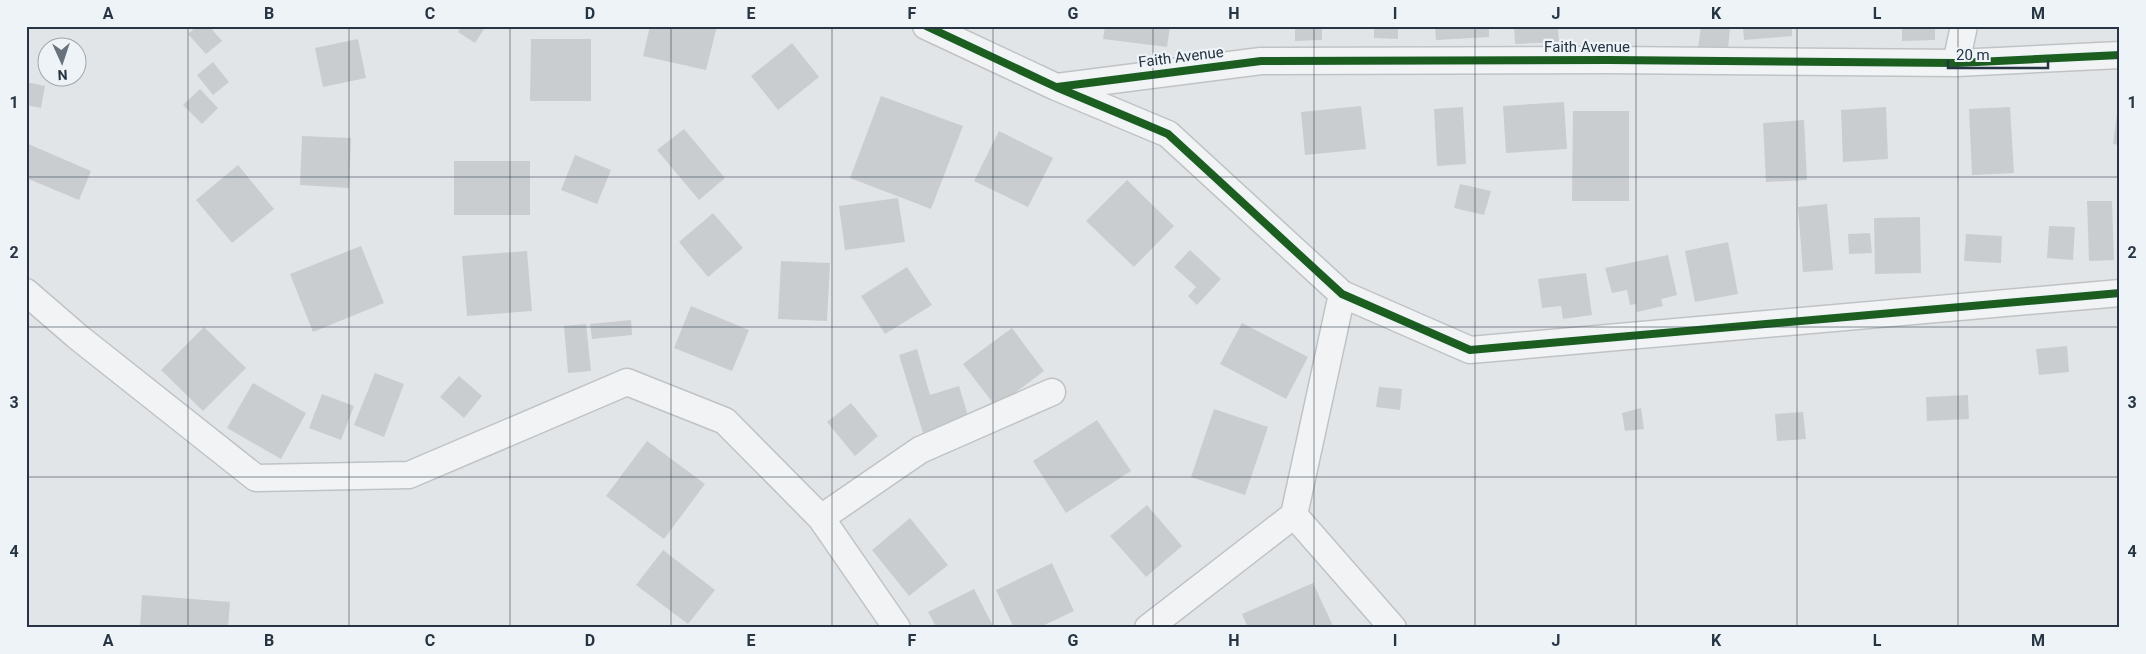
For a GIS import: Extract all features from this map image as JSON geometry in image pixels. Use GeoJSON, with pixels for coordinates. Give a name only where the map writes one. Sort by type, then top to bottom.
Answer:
{"type":"FeatureCollection","features":[{"type":"Feature","properties":{"kind":"street"},"geometry":{"type":"LineString","coordinates":[[926,26],[1056,87],[1168,134],[1342,294],[1470,350],[2120,293]]}},
{"type":"Feature","properties":{"kind":"street"},"geometry":{"type":"LineString","coordinates":[[1956,62],[1964,26]]}},
{"type":"Feature","properties":{"kind":"street","name":"Faith Avenue"},"geometry":{"type":"LineString","coordinates":[[1056,87],[1261,61],[1618,60],[1956,62],[2120,55]]}},
{"type":"Feature","properties":{"kind":"street"},"geometry":{"type":"LineString","coordinates":[[26,292],[78,337],[256,478],[409,475],[627,382],[725,422],[821,518],[898,628]]}},
{"type":"Feature","properties":{"kind":"street"},"geometry":{"type":"LineString","coordinates":[[1148,628],[1294,515],[1342,294]]}},
{"type":"Feature","properties":{"kind":"street"},"geometry":{"type":"LineString","coordinates":[[821,518],[920,450],[1052,392]]}},
{"type":"Feature","properties":{"kind":"street"},"geometry":{"type":"LineString","coordinates":[[1294,515],[1394,628]]}},
{"type":"Feature","properties":{"kind":"building"},"geometry":{"type":"Polygon","coordinates":[[[197,26],[209,26],[222,41],[206,54],[188,34],[197,26]]]}},
{"type":"Feature","properties":{"kind":"building"},"geometry":{"type":"Polygon","coordinates":[[[461,26],[486,26],[475,43],[458,32],[461,26]]]}},
{"type":"Feature","properties":{"kind":"building"},"geometry":{"type":"Polygon","coordinates":[[[650,26],[717,26],[706,70],[643,56],[650,26]]]}},
{"type":"Feature","properties":{"kind":"building"},"geometry":{"type":"Polygon","coordinates":[[[1105,26],[1170,26],[1167,47],[1103,39],[1105,26]]]}},
{"type":"Feature","properties":{"kind":"building"},"geometry":{"type":"Polygon","coordinates":[[[1295,26],[1322,26],[1322,40],[1295,41],[1295,26]]]}},
{"type":"Feature","properties":{"kind":"building"},"geometry":{"type":"Polygon","coordinates":[[[1374,26],[1398,26],[1398,39],[1374,38],[1374,26]]]}},
{"type":"Feature","properties":{"kind":"building"},"geometry":{"type":"Polygon","coordinates":[[[1435,26],[1489,26],[1489,37],[1436,40],[1435,26]]]}},
{"type":"Feature","properties":{"kind":"building"},"geometry":{"type":"Polygon","coordinates":[[[1514,26],[1558,26],[1559,42],[1515,44],[1514,26]]]}},
{"type":"Feature","properties":{"kind":"building"},"geometry":{"type":"Polygon","coordinates":[[[1701,26],[1730,26],[1728,51],[1698,48],[1701,26]]]}},
{"type":"Feature","properties":{"kind":"building"},"geometry":{"type":"Polygon","coordinates":[[[1743,26],[1792,26],[1792,36],[1744,40],[1743,26]]]}},
{"type":"Feature","properties":{"kind":"building"},"geometry":{"type":"Polygon","coordinates":[[[1902,26],[1935,26],[1935,40],[1902,41],[1902,26]]]}},
{"type":"Feature","properties":{"kind":"building"},"geometry":{"type":"Polygon","coordinates":[[[358,39],[366,78],[323,87],[315,48],[358,39]]]}},
{"type":"Feature","properties":{"kind":"building"},"geometry":{"type":"Polygon","coordinates":[[[531,39],[591,39],[591,101],[530,101],[531,39]]]}},
{"type":"Feature","properties":{"kind":"building"},"geometry":{"type":"Polygon","coordinates":[[[792,43],[819,77],[778,110],[751,76],[792,43]]]}},
{"type":"Feature","properties":{"kind":"building"},"geometry":{"type":"Polygon","coordinates":[[[213,62],[229,82],[213,95],[197,75],[213,62]]]}},
{"type":"Feature","properties":{"kind":"building"},"geometry":{"type":"Polygon","coordinates":[[[26,82],[38,85],[38,88],[45,88],[41,108],[26,105],[26,82]]]}},
{"type":"Feature","properties":{"kind":"building"},"geometry":{"type":"Polygon","coordinates":[[[200,89],[218,108],[202,124],[183,105],[200,89]]]}},
{"type":"Feature","properties":{"kind":"building"},"geometry":{"type":"Polygon","coordinates":[[[881,96],[963,126],[931,209],[850,178],[881,96]]]}},
{"type":"Feature","properties":{"kind":"building"},"geometry":{"type":"Polygon","coordinates":[[[2120,98],[2120,145],[2113,144],[2120,98]]]}},
{"type":"Feature","properties":{"kind":"building"},"geometry":{"type":"Polygon","coordinates":[[[1564,102],[1567,149],[1506,153],[1503,106],[1564,102]]]}},
{"type":"Feature","properties":{"kind":"building"},"geometry":{"type":"Polygon","coordinates":[[[1361,106],[1366,149],[1305,155],[1301,112],[1361,106]]]}},
{"type":"Feature","properties":{"kind":"building"},"geometry":{"type":"Polygon","coordinates":[[[1463,107],[1466,164],[1437,166],[1434,109],[1463,107]]]}},
{"type":"Feature","properties":{"kind":"building"},"geometry":{"type":"Polygon","coordinates":[[[1886,107],[1888,159],[1843,162],[1841,110],[1886,107]]]}},
{"type":"Feature","properties":{"kind":"building"},"geometry":{"type":"Polygon","coordinates":[[[2010,107],[2014,173],[1972,175],[1969,109],[2010,107]]]}},
{"type":"Feature","properties":{"kind":"building"},"geometry":{"type":"Polygon","coordinates":[[[1573,111],[1629,111],[1629,201],[1572,201],[1573,111]]]}},
{"type":"Feature","properties":{"kind":"building"},"geometry":{"type":"Polygon","coordinates":[[[1804,120],[1807,180],[1766,182],[1763,123],[1804,120]]]}},
{"type":"Feature","properties":{"kind":"building"},"geometry":{"type":"Polygon","coordinates":[[[684,129],[725,178],[699,200],[657,150],[684,129]]]}},
{"type":"Feature","properties":{"kind":"building"},"geometry":{"type":"Polygon","coordinates":[[[999,131],[1053,158],[1028,207],[974,181],[999,131]]]}},
{"type":"Feature","properties":{"kind":"building"},"geometry":{"type":"Polygon","coordinates":[[[302,136],[351,138],[349,188],[300,185],[302,136]]]}},
{"type":"Feature","properties":{"kind":"building"},"geometry":{"type":"Polygon","coordinates":[[[26,143],[91,171],[79,200],[26,178],[26,143]]]}},
{"type":"Feature","properties":{"kind":"building"},"geometry":{"type":"Polygon","coordinates":[[[575,155],[611,170],[597,204],[561,190],[575,155]]]}},
{"type":"Feature","properties":{"kind":"building"},"geometry":{"type":"Polygon","coordinates":[[[454,161],[530,161],[530,215],[454,215],[454,161]]]}},
{"type":"Feature","properties":{"kind":"building"},"geometry":{"type":"Polygon","coordinates":[[[238,165],[274,209],[232,243],[196,200],[238,165]]]}},
{"type":"Feature","properties":{"kind":"building"},"geometry":{"type":"Polygon","coordinates":[[[1127,180],[1174,226],[1134,267],[1086,221],[1127,180]]]}},
{"type":"Feature","properties":{"kind":"building"},"geometry":{"type":"Polygon","coordinates":[[[1460,184],[1491,191],[1484,215],[1454,208],[1460,184]]]}},
{"type":"Feature","properties":{"kind":"building"},"geometry":{"type":"Polygon","coordinates":[[[898,198],[905,242],[845,250],[839,206],[898,198]]]}},
{"type":"Feature","properties":{"kind":"building"},"geometry":{"type":"Polygon","coordinates":[[[2087,201],[2112,201],[2114,260],[2089,261],[2087,201]]]}},
{"type":"Feature","properties":{"kind":"building"},"geometry":{"type":"Polygon","coordinates":[[[1827,204],[1833,270],[1803,272],[1798,207],[1827,204]]]}},
{"type":"Feature","properties":{"kind":"building"},"geometry":{"type":"Polygon","coordinates":[[[713,213],[743,248],[708,277],[679,242],[713,213]]]}},
{"type":"Feature","properties":{"kind":"building"},"geometry":{"type":"Polygon","coordinates":[[[1920,217],[1921,273],[1875,274],[1874,218],[1920,217]]]}},
{"type":"Feature","properties":{"kind":"building"},"geometry":{"type":"Polygon","coordinates":[[[2049,226],[2075,227],[2073,260],[2047,258],[2049,226]]]}},
{"type":"Feature","properties":{"kind":"building"},"geometry":{"type":"Polygon","coordinates":[[[1870,233],[1872,253],[1849,254],[1848,234],[1870,233]]]}},
{"type":"Feature","properties":{"kind":"building"},"geometry":{"type":"Polygon","coordinates":[[[1966,234],[2002,236],[2001,263],[1964,261],[1966,234]]]}},
{"type":"Feature","properties":{"kind":"building"},"geometry":{"type":"Polygon","coordinates":[[[1728,242],[1738,294],[1695,302],[1685,251],[1728,242]]]}},
{"type":"Feature","properties":{"kind":"building"},"geometry":{"type":"Polygon","coordinates":[[[361,246],[384,303],[313,332],[290,274],[361,246]]]}},
{"type":"Feature","properties":{"kind":"building"},"geometry":{"type":"Polygon","coordinates":[[[1190,250],[1221,279],[1197,305],[1188,296],[1196,287],[1174,267],[1190,250]]]}},
{"type":"Feature","properties":{"kind":"building"},"geometry":{"type":"Polygon","coordinates":[[[527,251],[532,311],[467,316],[462,256],[527,251]]]}},
{"type":"Feature","properties":{"kind":"building"},"geometry":{"type":"Polygon","coordinates":[[[1668,255],[1677,295],[1661,299],[1663,306],[1637,312],[1636,304],[1630,305],[1627,290],[1612,293],[1605,268],[1668,255]]]}},
{"type":"Feature","properties":{"kind":"building"},"geometry":{"type":"Polygon","coordinates":[[[781,261],[830,263],[827,321],[778,319],[781,261]]]}},
{"type":"Feature","properties":{"kind":"building"},"geometry":{"type":"Polygon","coordinates":[[[907,267],[932,305],[885,334],[861,296],[907,267]]]}},
{"type":"Feature","properties":{"kind":"building"},"geometry":{"type":"Polygon","coordinates":[[[1586,273],[1592,315],[1563,319],[1561,306],[1542,308],[1538,279],[1586,273]]]}},
{"type":"Feature","properties":{"kind":"building"},"geometry":{"type":"Polygon","coordinates":[[[691,306],[749,330],[732,371],[674,348],[691,306]]]}},
{"type":"Feature","properties":{"kind":"building"},"geometry":{"type":"Polygon","coordinates":[[[631,320],[632,335],[592,339],[590,324],[631,320]]]}},
{"type":"Feature","properties":{"kind":"building"},"geometry":{"type":"Polygon","coordinates":[[[1242,323],[1308,357],[1286,399],[1220,364],[1242,323]]]}},
{"type":"Feature","properties":{"kind":"building"},"geometry":{"type":"Polygon","coordinates":[[[586,324],[591,371],[568,373],[564,326],[586,324]]]}},
{"type":"Feature","properties":{"kind":"building"},"geometry":{"type":"Polygon","coordinates":[[[204,327],[246,368],[203,411],[161,370],[204,327]]]}},
{"type":"Feature","properties":{"kind":"building"},"geometry":{"type":"Polygon","coordinates":[[[1012,328],[1044,371],[996,407],[963,364],[1012,328]]]}},
{"type":"Feature","properties":{"kind":"building"},"geometry":{"type":"Polygon","coordinates":[[[2067,346],[2069,372],[2039,375],[2036,349],[2067,346]]]}},
{"type":"Feature","properties":{"kind":"building"},"geometry":{"type":"Polygon","coordinates":[[[917,349],[930,395],[959,386],[969,419],[923,433],[899,355],[917,349]]]}},
{"type":"Feature","properties":{"kind":"building"},"geometry":{"type":"Polygon","coordinates":[[[375,373],[404,384],[384,437],[354,425],[375,373]]]}},
{"type":"Feature","properties":{"kind":"building"},"geometry":{"type":"Polygon","coordinates":[[[459,376],[482,396],[464,418],[440,397],[459,376]]]}},
{"type":"Feature","properties":{"kind":"building"},"geometry":{"type":"Polygon","coordinates":[[[253,383],[306,413],[281,459],[227,428],[253,383]]]}},
{"type":"Feature","properties":{"kind":"building"},"geometry":{"type":"Polygon","coordinates":[[[1379,387],[1402,389],[1400,410],[1376,407],[1379,387]]]}},
{"type":"Feature","properties":{"kind":"building"},"geometry":{"type":"Polygon","coordinates":[[[322,394],[354,406],[341,440],[309,428],[322,394]]]}},
{"type":"Feature","properties":{"kind":"building"},"geometry":{"type":"Polygon","coordinates":[[[1968,395],[1969,419],[1927,421],[1926,397],[1968,395]]]}},
{"type":"Feature","properties":{"kind":"building"},"geometry":{"type":"Polygon","coordinates":[[[851,403],[878,436],[855,456],[827,422],[851,403]]]}},
{"type":"Feature","properties":{"kind":"building"},"geometry":{"type":"Polygon","coordinates":[[[1641,408],[1644,429],[1625,431],[1622,413],[1641,408]]]}},
{"type":"Feature","properties":{"kind":"building"},"geometry":{"type":"Polygon","coordinates":[[[1214,409],[1268,427],[1245,495],[1191,477],[1214,409]]]}},
{"type":"Feature","properties":{"kind":"building"},"geometry":{"type":"Polygon","coordinates":[[[1803,412],[1806,439],[1777,441],[1775,414],[1803,412]]]}},
{"type":"Feature","properties":{"kind":"building"},"geometry":{"type":"Polygon","coordinates":[[[1097,420],[1131,471],[1066,513],[1033,461],[1097,420]]]}},
{"type":"Feature","properties":{"kind":"building"},"geometry":{"type":"Polygon","coordinates":[[[647,441],[705,484],[664,539],[606,496],[647,441]]]}},
{"type":"Feature","properties":{"kind":"building"},"geometry":{"type":"Polygon","coordinates":[[[1147,505],[1182,546],[1146,577],[1110,536],[1147,505]]]}},
{"type":"Feature","properties":{"kind":"building"},"geometry":{"type":"Polygon","coordinates":[[[910,518],[948,565],[909,596],[872,550],[910,518]]]}},
{"type":"Feature","properties":{"kind":"building"},"geometry":{"type":"Polygon","coordinates":[[[663,550],[715,590],[688,624],[636,585],[663,550]]]}},
{"type":"Feature","properties":{"kind":"building"},"geometry":{"type":"Polygon","coordinates":[[[1052,563],[1074,611],[1038,628],[1014,628],[996,590],[1052,563]]]}},
{"type":"Feature","properties":{"kind":"building"},"geometry":{"type":"Polygon","coordinates":[[[1313,583],[1334,628],[1248,628],[1242,614],[1313,583]]]}},
{"type":"Feature","properties":{"kind":"building"},"geometry":{"type":"Polygon","coordinates":[[[974,589],[994,628],[937,628],[928,612],[974,589]]]}},
{"type":"Feature","properties":{"kind":"building"},"geometry":{"type":"Polygon","coordinates":[[[142,595],[230,602],[228,628],[140,628],[142,595]]]}},
{"type":"Feature","properties":{"kind":"cycle path"},"geometry":{"type":"LineString","coordinates":[[926,26],[1056,87],[1168,134],[1342,294],[1470,350],[2120,293]]}},
{"type":"Feature","properties":{"kind":"cycle path"},"geometry":{"type":"LineString","coordinates":[[1057,87],[1261,61],[1608,60],[1956,63],[2120,55]]}}]}
